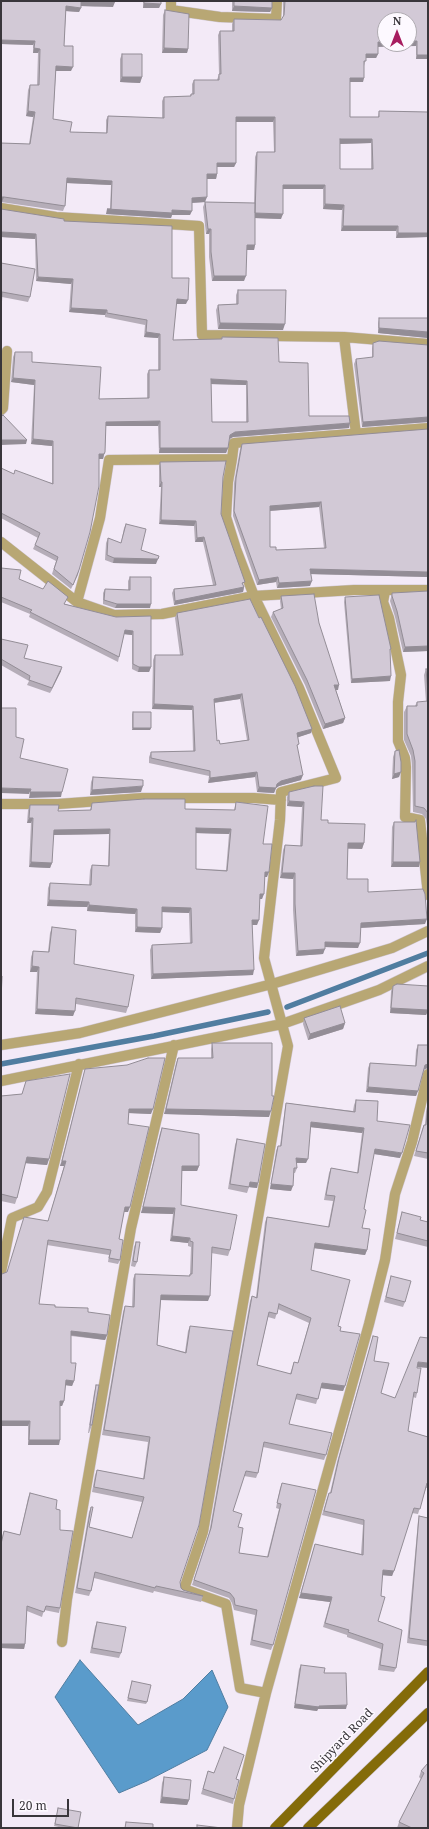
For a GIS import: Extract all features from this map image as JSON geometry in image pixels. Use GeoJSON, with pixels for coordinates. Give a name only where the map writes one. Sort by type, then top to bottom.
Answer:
{"type":"FeatureCollection","features":[{"type":"Feature","properties":{"kind":"main road","name":"Shipyard Road"},"geometry":{"type":"LineString","coordinates":[[275,1828],[428,1672]]}},
{"type":"Feature","properties":{"kind":"main road"},"geometry":{"type":"LineString","coordinates":[[308,1828],[428,1713]]}},
{"type":"Feature","properties":{"kind":"street"},"geometry":{"type":"LineString","coordinates":[[171,1],[171,10],[220,17],[276,19],[277,1]]}},
{"type":"Feature","properties":{"kind":"street"},"geometry":{"type":"LineString","coordinates":[[1,208],[56,217],[199,226],[202,335],[344,337],[428,344]]}},
{"type":"Feature","properties":{"kind":"street"},"geometry":{"type":"LineString","coordinates":[[344,337],[356,434]]}},
{"type":"Feature","properties":{"kind":"street"},"geometry":{"type":"LineString","coordinates":[[1,410],[3,408],[6,351]]}},
{"type":"Feature","properties":{"kind":"street"},"geometry":{"type":"LineString","coordinates":[[266,1693],[240,1688],[226,1604],[184,1589],[203,1532],[288,1046],[264,958],[281,792],[336,778],[299,688],[254,596],[226,517],[228,482],[234,443],[428,428]]}},
{"type":"Feature","properties":{"kind":"street"},"geometry":{"type":"LineString","coordinates":[[77,602],[100,518],[109,460],[232,459]]}},
{"type":"Feature","properties":{"kind":"street"},"geometry":{"type":"LineString","coordinates":[[1,542],[77,602],[114,615],[162,614],[254,596],[354,590],[385,592],[428,590]]}},
{"type":"Feature","properties":{"kind":"street"},"geometry":{"type":"LineString","coordinates":[[385,592],[383,602],[389,618],[401,675],[398,702],[398,741],[405,758],[406,767],[405,816],[420,820],[428,895]]}},
{"type":"Feature","properties":{"kind":"street"},"geometry":{"type":"LineString","coordinates":[[1,804],[58,804],[142,798],[254,798],[281,800]]}},
{"type":"Feature","properties":{"kind":"street"},"geometry":{"type":"LineString","coordinates":[[1,1045],[80,1033],[272,984],[392,948],[428,931]]}},
{"type":"Feature","properties":{"kind":"street"},"geometry":{"type":"LineString","coordinates":[[1,1081],[282,1024],[379,990],[428,966]]}},
{"type":"Feature","properties":{"kind":"street"},"geometry":{"type":"LineString","coordinates":[[62,1642],[70,1583],[131,1228],[174,1045]]}},
{"type":"Feature","properties":{"kind":"street"},"geometry":{"type":"LineString","coordinates":[[1,1272],[12,1218],[38,1207],[47,1192],[79,1064]]}},
{"type":"Feature","properties":{"kind":"street"},"geometry":{"type":"LineString","coordinates":[[237,1828],[239,1805],[266,1693],[370,1324],[385,1260],[395,1194],[412,1142],[428,1074]]}},
{"type":"Feature","properties":{"kind":"water"},"geometry":{"type":"Polygon","coordinates":[[[80,1660],[138,1725],[183,1699],[212,1670],[228,1707],[207,1750],[147,1781],[119,1793],[55,1697],[80,1660]]]}},
{"type":"Feature","properties":{"kind":"building"},"geometry":{"type":"Polygon","coordinates":[[[1,1],[81,1],[81,8],[66,6],[64,46],[73,46],[73,67],[56,66],[53,119],[72,122],[70,132],[107,133],[108,116],[164,118],[164,97],[191,96],[191,94],[194,94],[194,80],[219,80],[219,74],[221,74],[220,31],[234,31],[234,19],[281,20],[284,15],[285,1],[428,1],[428,55],[417,55],[417,12],[377,12],[378,54],[366,54],[366,61],[364,61],[364,78],[350,78],[350,117],[379,117],[379,111],[428,112],[428,233],[398,233],[398,226],[343,226],[344,205],[325,204],[325,185],[283,185],[283,214],[255,213],[257,152],[275,152],[275,117],[236,117],[236,163],[217,163],[217,174],[207,174],[207,197],[192,198],[192,211],[172,210],[172,213],[107,209],[111,209],[112,181],[67,178],[65,206],[1,197],[1,143],[30,144],[35,112],[28,111],[30,85],[39,85],[40,49],[34,48],[35,41],[1,40],[1,1]],[[340,139],[340,169],[373,169],[372,139],[340,139]]]}},
{"type":"Feature","properties":{"kind":"building"},"geometry":{"type":"Polygon","coordinates":[[[81,1],[115,1],[115,2],[81,1]]]}},
{"type":"Feature","properties":{"kind":"building"},"geometry":{"type":"Polygon","coordinates":[[[144,1],[161,1],[161,4],[144,3],[144,1]]]}},
{"type":"Feature","properties":{"kind":"building"},"geometry":{"type":"Polygon","coordinates":[[[234,1],[272,1],[272,8],[234,6],[234,1]]]}},
{"type":"Feature","properties":{"kind":"building"},"geometry":{"type":"Polygon","coordinates":[[[165,10],[189,14],[188,49],[164,48],[165,10]]]}},
{"type":"Feature","properties":{"kind":"building"},"geometry":{"type":"Polygon","coordinates":[[[122,54],[142,54],[142,77],[122,77],[122,54]]]}},
{"type":"Feature","properties":{"kind":"building"},"geometry":{"type":"Polygon","coordinates":[[[205,202],[255,203],[255,245],[247,245],[246,276],[214,276],[211,252],[211,229],[208,229],[205,202]]]}},
{"type":"Feature","properties":{"kind":"building"},"geometry":{"type":"Polygon","coordinates":[[[1,209],[64,219],[64,221],[172,226],[172,278],[189,278],[188,300],[177,299],[173,340],[222,339],[222,337],[278,338],[279,362],[308,363],[309,416],[349,416],[350,423],[235,432],[230,435],[228,448],[160,448],[160,421],[106,422],[105,452],[104,454],[99,454],[99,486],[90,532],[73,585],[54,569],[58,557],[35,545],[40,533],[1,513],[1,468],[14,474],[15,470],[53,484],[53,441],[33,439],[35,380],[13,378],[15,352],[32,352],[32,362],[101,367],[99,399],[149,398],[149,370],[160,370],[160,334],[146,332],[147,320],[107,313],[107,310],[71,308],[73,279],[38,277],[36,234],[2,232],[1,238],[1,209]],[[211,379],[212,422],[248,422],[247,381],[211,379]]]}},
{"type":"Feature","properties":{"kind":"building"},"geometry":{"type":"Polygon","coordinates":[[[1,263],[35,269],[30,297],[2,292],[1,311],[1,263]]]}},
{"type":"Feature","properties":{"kind":"building"},"geometry":{"type":"Polygon","coordinates":[[[238,290],[286,290],[285,324],[220,323],[218,305],[238,304],[238,290]]]}},
{"type":"Feature","properties":{"kind":"building"},"geometry":{"type":"Polygon","coordinates":[[[379,318],[428,318],[428,332],[379,328],[379,318]]]}},
{"type":"Feature","properties":{"kind":"building"},"geometry":{"type":"Polygon","coordinates":[[[379,341],[428,345],[428,417],[363,422],[356,359],[373,357],[373,343],[379,341]]]}},
{"type":"Feature","properties":{"kind":"building"},"geometry":{"type":"Polygon","coordinates":[[[3,415],[27,440],[1,440],[1,417],[3,415]]]}},
{"type":"Feature","properties":{"kind":"building"},"geometry":{"type":"Polygon","coordinates":[[[428,429],[428,572],[310,569],[312,581],[279,583],[278,577],[259,580],[234,511],[236,478],[242,444],[428,429]],[[321,502],[270,506],[270,547],[276,547],[276,550],[326,548],[321,502]]]}},
{"type":"Feature","properties":{"kind":"building"},"geometry":{"type":"Polygon","coordinates":[[[226,461],[223,477],[221,514],[245,582],[242,583],[244,587],[175,601],[174,589],[216,585],[204,537],[197,538],[196,521],[161,520],[162,482],[160,462],[226,461]]]}},
{"type":"Feature","properties":{"kind":"building"},"geometry":{"type":"Polygon","coordinates":[[[126,524],[146,529],[141,550],[159,556],[158,559],[114,558],[107,555],[108,538],[121,543],[126,524]]]}},
{"type":"Feature","properties":{"kind":"building"},"geometry":{"type":"Polygon","coordinates":[[[1,568],[21,570],[19,579],[43,589],[48,581],[68,597],[64,604],[116,617],[151,616],[151,667],[139,667],[133,664],[133,631],[125,630],[119,657],[30,612],[32,610],[1,597],[1,568]]]}},
{"type":"Feature","properties":{"kind":"building"},"geometry":{"type":"Polygon","coordinates":[[[130,577],[151,577],[151,604],[117,604],[104,600],[105,589],[130,590],[130,577]]]}},
{"type":"Feature","properties":{"kind":"building"},"geometry":{"type":"Polygon","coordinates":[[[428,591],[428,646],[405,647],[392,593],[428,591]]]}},
{"type":"Feature","properties":{"kind":"building"},"geometry":{"type":"Polygon","coordinates":[[[314,594],[319,623],[339,685],[334,685],[345,718],[325,724],[307,680],[273,612],[283,608],[281,596],[314,594]]]}},
{"type":"Feature","properties":{"kind":"building"},"geometry":{"type":"Polygon","coordinates":[[[379,595],[391,649],[391,676],[352,679],[345,597],[379,595]]]}},
{"type":"Feature","properties":{"kind":"building"},"geometry":{"type":"Polygon","coordinates":[[[250,599],[259,618],[261,617],[295,686],[312,729],[297,733],[299,744],[297,745],[303,775],[281,781],[277,784],[276,788],[259,787],[257,772],[210,778],[210,771],[151,758],[151,752],[195,751],[193,706],[154,704],[155,655],[183,655],[177,613],[250,599]],[[242,694],[214,699],[217,741],[219,740],[220,744],[249,740],[242,694]]]}},
{"type":"Feature","properties":{"kind":"building"},"geometry":{"type":"Polygon","coordinates":[[[1,639],[28,645],[24,658],[62,667],[52,688],[29,680],[30,676],[1,659],[1,639]]]}},
{"type":"Feature","properties":{"kind":"building"},"geometry":{"type":"Polygon","coordinates":[[[426,669],[428,669],[428,692],[426,669]]]}},
{"type":"Feature","properties":{"kind":"building"},"geometry":{"type":"Polygon","coordinates":[[[428,701],[428,813],[424,808],[415,806],[415,761],[413,750],[407,734],[407,706],[417,706],[417,702],[428,701]]]}},
{"type":"Feature","properties":{"kind":"building"},"geometry":{"type":"Polygon","coordinates":[[[1,708],[16,708],[16,737],[24,739],[20,758],[68,769],[62,792],[30,792],[31,789],[1,788],[1,708]]]}},
{"type":"Feature","properties":{"kind":"building"},"geometry":{"type":"Polygon","coordinates":[[[133,712],[151,712],[151,728],[133,728],[133,712]]]}},
{"type":"Feature","properties":{"kind":"building"},"geometry":{"type":"Polygon","coordinates":[[[399,750],[401,772],[394,774],[395,751],[399,750]]]}},
{"type":"Feature","properties":{"kind":"building"},"geometry":{"type":"Polygon","coordinates":[[[93,777],[143,780],[143,786],[92,790],[93,777]]]}},
{"type":"Feature","properties":{"kind":"building"},"geometry":{"type":"Polygon","coordinates":[[[314,786],[323,786],[321,820],[328,820],[328,823],[365,824],[364,843],[348,843],[347,879],[368,879],[368,892],[423,889],[425,894],[427,919],[361,923],[360,943],[325,942],[325,949],[298,951],[295,873],[282,873],[285,845],[302,846],[304,802],[289,801],[289,792],[314,786]]]}},
{"type":"Feature","properties":{"kind":"building"},"geometry":{"type":"Polygon","coordinates":[[[144,799],[185,799],[185,809],[235,810],[236,802],[268,806],[263,844],[272,844],[269,872],[265,872],[264,894],[260,894],[259,920],[252,920],[254,970],[153,974],[152,945],[192,943],[191,908],[162,907],[162,928],[137,927],[137,909],[89,905],[89,902],[49,900],[50,883],[91,885],[92,865],[109,866],[110,829],[54,830],[52,863],[31,862],[33,818],[29,818],[30,805],[59,805],[58,811],[91,810],[92,803],[144,799]],[[196,828],[196,869],[227,871],[231,829],[196,828]]]}},
{"type":"Feature","properties":{"kind":"building"},"geometry":{"type":"Polygon","coordinates":[[[416,820],[420,862],[393,862],[394,822],[415,822],[416,820]]]}},
{"type":"Feature","properties":{"kind":"building"},"geometry":{"type":"Polygon","coordinates":[[[52,927],[76,930],[74,964],[134,975],[128,1007],[76,998],[75,1011],[37,1009],[39,967],[32,966],[33,951],[49,952],[52,927]]]}},
{"type":"Feature","properties":{"kind":"building"},"geometry":{"type":"Polygon","coordinates":[[[1,975],[2,976],[1,1000],[1,975]]]}},
{"type":"Feature","properties":{"kind":"building"},"geometry":{"type":"Polygon","coordinates":[[[397,984],[428,986],[428,1010],[391,1008],[393,986],[397,984]]]}},
{"type":"Feature","properties":{"kind":"building"},"geometry":{"type":"Polygon","coordinates":[[[340,1006],[345,1023],[310,1034],[304,1018],[340,1006]]]}},
{"type":"Feature","properties":{"kind":"building"},"geometry":{"type":"Polygon","coordinates":[[[212,1043],[272,1043],[272,1096],[274,1096],[271,1111],[166,1109],[178,1058],[213,1058],[212,1043]]]}},
{"type":"Feature","properties":{"kind":"building"},"geometry":{"type":"Polygon","coordinates":[[[418,1045],[428,1045],[428,1064],[425,1065],[418,1091],[368,1087],[370,1063],[416,1066],[418,1045]]]}},
{"type":"Feature","properties":{"kind":"building"},"geometry":{"type":"Polygon","coordinates":[[[148,1058],[165,1058],[153,1109],[129,1109],[128,1124],[149,1127],[130,1207],[125,1207],[119,1239],[123,1240],[120,1260],[109,1258],[111,1250],[48,1240],[39,1304],[55,1305],[55,1307],[88,1308],[88,1312],[110,1315],[107,1335],[71,1331],[71,1363],[76,1363],[74,1381],[66,1380],[64,1401],[60,1401],[60,1440],[29,1440],[30,1421],[1,1421],[1,1273],[7,1272],[24,1217],[48,1221],[66,1161],[62,1161],[85,1069],[127,1065],[148,1058]]]}},
{"type":"Feature","properties":{"kind":"building"},"geometry":{"type":"Polygon","coordinates":[[[70,1074],[49,1159],[27,1157],[17,1198],[1,1194],[1,1096],[22,1094],[26,1081],[70,1074]]]}},
{"type":"Feature","properties":{"kind":"building"},"geometry":{"type":"Polygon","coordinates":[[[356,1100],[378,1101],[377,1121],[410,1125],[402,1153],[375,1149],[362,1228],[370,1229],[367,1250],[315,1243],[311,1270],[350,1280],[338,1326],[341,1327],[340,1331],[360,1334],[345,1386],[322,1383],[318,1399],[297,1394],[289,1424],[332,1433],[326,1455],[264,1442],[258,1473],[246,1471],[233,1511],[242,1514],[238,1527],[243,1528],[239,1553],[268,1557],[281,1504],[277,1503],[282,1483],[316,1490],[273,1645],[252,1640],[257,1610],[235,1605],[234,1598],[230,1593],[194,1580],[211,1528],[252,1296],[257,1298],[267,1217],[329,1227],[335,1196],[326,1195],[331,1168],[358,1173],[364,1128],[311,1122],[308,1159],[296,1158],[297,1168],[294,1168],[293,1186],[271,1184],[278,1146],[281,1146],[286,1103],[355,1112],[356,1100]],[[279,1304],[277,1314],[269,1312],[257,1365],[291,1374],[294,1362],[298,1363],[311,1318],[279,1304]]]}},
{"type":"Feature","properties":{"kind":"building"},"geometry":{"type":"Polygon","coordinates":[[[428,1105],[428,1153],[416,1151],[424,1125],[426,1125],[428,1105]]]}},
{"type":"Feature","properties":{"kind":"building"},"geometry":{"type":"Polygon","coordinates":[[[162,1128],[199,1134],[199,1166],[182,1166],[181,1205],[237,1215],[230,1250],[212,1247],[210,1296],[161,1295],[157,1345],[186,1353],[190,1326],[233,1331],[199,1525],[180,1582],[183,1590],[203,1596],[156,1586],[155,1588],[95,1572],[91,1591],[77,1588],[91,1507],[93,1507],[89,1527],[132,1538],[144,1497],[94,1487],[97,1470],[144,1479],[150,1437],[104,1430],[125,1306],[134,1307],[135,1274],[190,1276],[190,1274],[192,1274],[193,1242],[190,1241],[190,1238],[172,1236],[175,1208],[143,1207],[162,1128]]]}},
{"type":"Feature","properties":{"kind":"building"},"geometry":{"type":"Polygon","coordinates":[[[237,1139],[265,1144],[258,1183],[250,1182],[249,1187],[230,1184],[237,1139]]]}},
{"type":"Feature","properties":{"kind":"building"},"geometry":{"type":"Polygon","coordinates":[[[402,1212],[421,1217],[420,1220],[428,1222],[428,1241],[397,1233],[402,1212]]]}},
{"type":"Feature","properties":{"kind":"building"},"geometry":{"type":"Polygon","coordinates":[[[136,1242],[140,1242],[137,1262],[133,1261],[136,1242]]]}},
{"type":"Feature","properties":{"kind":"building"},"geometry":{"type":"Polygon","coordinates":[[[391,1276],[411,1281],[405,1302],[386,1297],[391,1276]]]}},
{"type":"Feature","properties":{"kind":"building"},"geometry":{"type":"Polygon","coordinates":[[[373,1336],[378,1337],[374,1361],[389,1363],[381,1393],[395,1398],[420,1337],[428,1338],[428,1363],[418,1362],[417,1368],[421,1368],[417,1393],[414,1392],[408,1431],[428,1437],[428,1483],[420,1509],[414,1508],[394,1571],[383,1570],[381,1596],[385,1597],[378,1621],[402,1630],[396,1668],[380,1665],[383,1644],[348,1632],[349,1630],[325,1623],[332,1597],[301,1593],[315,1544],[363,1555],[364,1520],[324,1511],[329,1493],[331,1493],[339,1458],[373,1336]]]}},
{"type":"Feature","properties":{"kind":"building"},"geometry":{"type":"Polygon","coordinates":[[[96,1385],[99,1385],[92,1425],[90,1425],[96,1385]]]}},
{"type":"Feature","properties":{"kind":"building"},"geometry":{"type":"Polygon","coordinates":[[[30,1493],[57,1500],[56,1509],[60,1510],[60,1530],[73,1531],[60,1608],[46,1606],[44,1612],[27,1606],[25,1644],[1,1644],[1,1544],[4,1531],[20,1535],[30,1493]]]}},
{"type":"Feature","properties":{"kind":"building"},"geometry":{"type":"Polygon","coordinates":[[[419,1516],[428,1518],[428,1641],[409,1638],[419,1516]]]}},
{"type":"Feature","properties":{"kind":"building"},"geometry":{"type":"Polygon","coordinates":[[[97,1622],[126,1627],[121,1653],[92,1648],[97,1622]]]}},
{"type":"Feature","properties":{"kind":"building"},"geometry":{"type":"Polygon","coordinates":[[[301,1665],[325,1668],[324,1673],[346,1673],[347,1705],[319,1707],[295,1704],[301,1665]]]}},
{"type":"Feature","properties":{"kind":"building"},"geometry":{"type":"Polygon","coordinates":[[[132,1681],[151,1685],[147,1702],[128,1698],[132,1681]]]}},
{"type":"Feature","properties":{"kind":"building"},"geometry":{"type":"Polygon","coordinates":[[[224,1747],[244,1755],[236,1779],[239,1780],[234,1799],[203,1789],[208,1771],[214,1773],[224,1747]]]}},
{"type":"Feature","properties":{"kind":"building"},"geometry":{"type":"Polygon","coordinates":[[[428,1763],[428,1828],[412,1828],[399,1822],[424,1773],[421,1771],[428,1763]]]}},
{"type":"Feature","properties":{"kind":"building"},"geometry":{"type":"Polygon","coordinates":[[[164,1777],[191,1780],[189,1800],[162,1797],[164,1777]]]}},
{"type":"Feature","properties":{"kind":"building"},"geometry":{"type":"Polygon","coordinates":[[[58,1808],[81,1812],[78,1828],[55,1824],[58,1808]]]}},
{"type":"Feature","properties":{"kind":"building"},"geometry":{"type":"Polygon","coordinates":[[[126,1822],[153,1824],[153,1828],[125,1828],[126,1822]]]}},
{"type":"Feature","properties":{"kind":"building"},"geometry":{"type":"Polygon","coordinates":[[[197,1825],[222,1828],[197,1828],[197,1825]]]}},
{"type":"Feature","properties":{"kind":"waterway"},"geometry":{"type":"LineString","coordinates":[[287,1007],[428,953]]}},
{"type":"Feature","properties":{"kind":"waterway"},"geometry":{"type":"LineString","coordinates":[[1,1064],[154,1036],[268,1012]]}}]}
